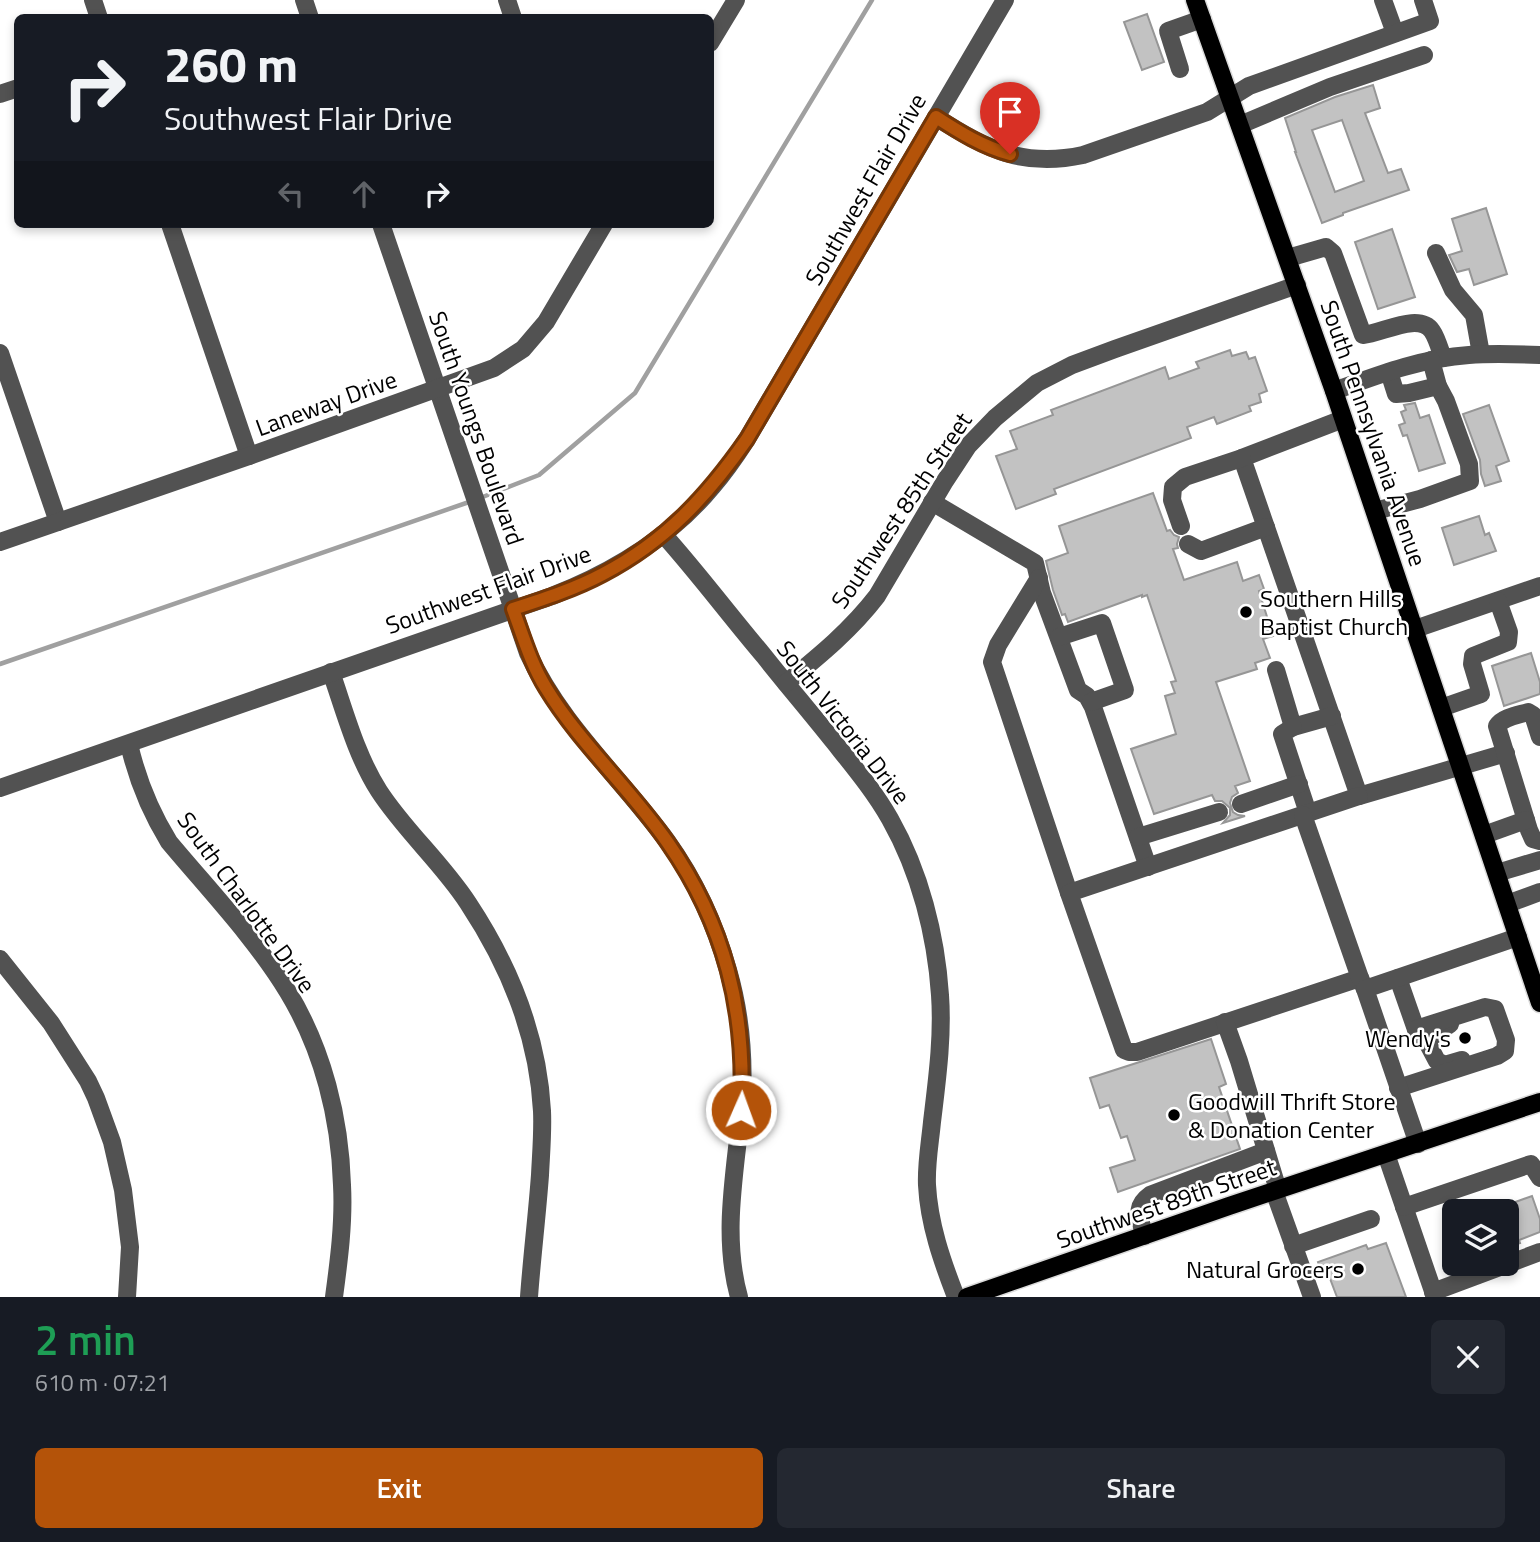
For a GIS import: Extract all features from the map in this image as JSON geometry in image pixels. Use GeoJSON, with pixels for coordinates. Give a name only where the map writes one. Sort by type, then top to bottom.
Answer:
{"type":"FeatureCollection","features":[{"type":"Feature","properties":{"kind":"main road","name":"South Pennsylvania Avenue"},"geometry":{"type":"LineString","coordinates":[[1195,0],[1334,391],[1540,1003]]}},
{"type":"Feature","properties":{"kind":"main road","name":"Southwest 89th Street"},"geometry":{"type":"LineString","coordinates":[[967,1297],[1540,1102]]}},
{"type":"Feature","properties":{"kind":"street"},"geometry":{"type":"LineString","coordinates":[[714,36],[736,0]]}},
{"type":"Feature","properties":{"kind":"street","name":"Southwest Flair Drive"},"geometry":{"type":"LineString","coordinates":[[0,788],[552,596],[601,575],[663,534],[711,489],[747,439],[1004,0]]}},
{"type":"Feature","properties":{"kind":"street"},"geometry":{"type":"LineString","coordinates":[[1383,0],[1395,33]]}},
{"type":"Feature","properties":{"kind":"street"},"geometry":{"type":"LineString","coordinates":[[936,117],[995,150],[1024,158],[1050,159],[1083,155],[1207,112],[1249,86],[1430,21],[1423,0]]}},
{"type":"Feature","properties":{"kind":"street"},"geometry":{"type":"LineString","coordinates":[[1180,69],[1168,31],[1202,19]]}},
{"type":"Feature","properties":{"kind":"street"},"geometry":{"type":"LineString","coordinates":[[1240,125],[1330,87],[1424,55]]}},
{"type":"Feature","properties":{"kind":"street"},"geometry":{"type":"LineString","coordinates":[[171,228],[249,456]]}},
{"type":"Feature","properties":{"kind":"street","name":"South Youngs Boulevard"},"geometry":{"type":"LineString","coordinates":[[382,228],[528,653],[546,689],[667,842],[692,881],[718,936],[735,996],[741,1048],[741,1110],[730,1219],[732,1264],[738,1297]]}},
{"type":"Feature","properties":{"kind":"street","name":"Laneway Drive"},"geometry":{"type":"LineString","coordinates":[[0,542],[494,368],[523,349],[536,335],[602,228]]}},
{"type":"Feature","properties":{"kind":"street"},"geometry":{"type":"LineString","coordinates":[[1288,258],[1326,247],[1333,253],[1363,335],[1410,323],[1423,323],[1432,331],[1438,386],[1469,464],[1469,481],[1420,499],[1375,511]]}},
{"type":"Feature","properties":{"kind":"street"},"geometry":{"type":"LineString","coordinates":[[1436,253],[1453,290],[1474,315],[1481,354]]}},
{"type":"Feature","properties":{"kind":"street","name":"Southwest 85th Street"},"geometry":{"type":"LineString","coordinates":[[786,683],[824,652],[866,611],[962,455],[982,430],[1018,397],[1037,383],[1072,365],[1297,285]]}},
{"type":"Feature","properties":{"kind":"street"},"geometry":{"type":"LineString","coordinates":[[0,353],[58,522]]}},
{"type":"Feature","properties":{"kind":"street"},"geometry":{"type":"LineString","coordinates":[[1334,391],[1437,359],[1481,354],[1540,355]]}},
{"type":"Feature","properties":{"kind":"street"},"geometry":{"type":"LineString","coordinates":[[1389,372],[1396,394],[1438,386]]}},
{"type":"Feature","properties":{"kind":"street"},"geometry":{"type":"LineString","coordinates":[[1181,526],[1172,500],[1173,487],[1185,477],[1343,419]]}},
{"type":"Feature","properties":{"kind":"street"},"geometry":{"type":"LineString","coordinates":[[1242,458],[1359,796]]}},
{"type":"Feature","properties":{"kind":"street"},"geometry":{"type":"LineString","coordinates":[[932,502],[1035,563],[1042,593],[1078,690],[1091,702],[1148,867]]}},
{"type":"Feature","properties":{"kind":"street"},"geometry":{"type":"LineString","coordinates":[[1188,544],[1201,551],[1266,527]]}},
{"type":"Feature","properties":{"kind":"street","name":"South Victoria Drive"},"geometry":{"type":"LineString","coordinates":[[663,534],[715,594],[855,768],[890,820],[909,860],[927,913],[940,994],[941,1018],[927,1170],[928,1192],[936,1240],[956,1297]]}},
{"type":"Feature","properties":{"kind":"street"},"geometry":{"type":"LineString","coordinates":[[1039,578],[998,645],[992,662],[1124,1051],[1137,1052],[1225,1022],[1362,984],[1398,978],[1518,937]]}},
{"type":"Feature","properties":{"kind":"street"},"geometry":{"type":"LineString","coordinates":[[1415,629],[1540,586]]}},
{"type":"Feature","properties":{"kind":"street"},"geometry":{"type":"LineString","coordinates":[[1441,708],[1481,694],[1472,664],[1473,656],[1508,642],[1509,632],[1498,601]]}},
{"type":"Feature","properties":{"kind":"street"},"geometry":{"type":"LineString","coordinates":[[1059,637],[1102,623],[1125,690],[1091,702]]}},
{"type":"Feature","properties":{"kind":"street"},"geometry":{"type":"LineString","coordinates":[[1276,670],[1293,727]]}},
{"type":"Feature","properties":{"kind":"street"},"geometry":{"type":"LineString","coordinates":[[331,673],[371,778],[388,805],[466,900],[501,959],[521,1005],[535,1057],[542,1111],[539,1192],[529,1297]]}},
{"type":"Feature","properties":{"kind":"street"},"geometry":{"type":"LineString","coordinates":[[1540,737],[1531,713],[1528,712],[1499,722],[1497,726],[1533,839],[1540,841]]}},
{"type":"Feature","properties":{"kind":"street"},"geometry":{"type":"LineString","coordinates":[[1332,716],[1293,727],[1282,734],[1299,784],[1305,814],[1418,1144]]}},
{"type":"Feature","properties":{"kind":"street","name":"South Charlotte Drive"},"geometry":{"type":"LineString","coordinates":[[129,744],[147,800],[161,828],[281,982],[319,1058],[335,1118],[342,1185],[334,1297]]}},
{"type":"Feature","properties":{"kind":"street"},"geometry":{"type":"LineString","coordinates":[[1069,893],[1359,796],[1506,753]]}},
{"type":"Feature","properties":{"kind":"street"},"geometry":{"type":"LineString","coordinates":[[1241,804],[1299,784]]}},
{"type":"Feature","properties":{"kind":"street"},"geometry":{"type":"LineString","coordinates":[[1138,837],[1219,811]]}},
{"type":"Feature","properties":{"kind":"street"},"geometry":{"type":"LineString","coordinates":[[1484,835],[1526,820]]}},
{"type":"Feature","properties":{"kind":"street"},"geometry":{"type":"LineString","coordinates":[[1497,873],[1540,860]]}},
{"type":"Feature","properties":{"kind":"street"},"geometry":{"type":"LineString","coordinates":[[1507,904],[1540,892]]}},
{"type":"Feature","properties":{"kind":"street"},"geometry":{"type":"LineString","coordinates":[[0,959],[51,1023],[96,1098],[112,1142],[123,1191],[130,1247],[127,1297]]}},
{"type":"Feature","properties":{"kind":"street"},"geometry":{"type":"LineString","coordinates":[[1398,978],[1432,1078]]}},
{"type":"Feature","properties":{"kind":"street"},"geometry":{"type":"LineString","coordinates":[[1398,1088],[1497,1056],[1504,1051],[1506,1040],[1495,1009],[1485,1007],[1416,1029]]}},
{"type":"Feature","properties":{"kind":"street"},"geometry":{"type":"LineString","coordinates":[[1457,1016],[1450,1025],[1431,1037],[1428,1044],[1437,1061],[1445,1065],[1486,1054],[1497,1056]]}},
{"type":"Feature","properties":{"kind":"street"},"geometry":{"type":"LineString","coordinates":[[1225,1022],[1311,1297]]}},
{"type":"Feature","properties":{"kind":"street"},"geometry":{"type":"LineString","coordinates":[[1144,1236],[1139,1210],[1142,1201],[1150,1195],[1266,1151]]}},
{"type":"Feature","properties":{"kind":"street"},"geometry":{"type":"LineString","coordinates":[[1386,1154],[1434,1294],[1540,1252]]}},
{"type":"Feature","properties":{"kind":"street"},"geometry":{"type":"LineString","coordinates":[[1404,1207],[1531,1164],[1540,1178]]}},
{"type":"Feature","properties":{"kind":"street"},"geometry":{"type":"LineString","coordinates":[[1293,1246],[1371,1219]]}},
{"type":"Feature","properties":{"kind":"building"},"geometry":{"type":"Polygon","coordinates":[[[1147,14],[1164,62],[1142,70],[1124,22],[1147,14]]]}},
{"type":"Feature","properties":{"kind":"building"},"geometry":{"type":"Polygon","coordinates":[[[1373,85],[1380,108],[1365,113],[1388,173],[1401,169],[1409,190],[1322,223],[1285,118],[1335,97],[1373,85]],[[1342,120],[1312,130],[1335,192],[1364,181],[1342,120]]]}},
{"type":"Feature","properties":{"kind":"building"},"geometry":{"type":"Polygon","coordinates":[[[1486,208],[1507,274],[1474,285],[1469,269],[1457,272],[1449,255],[1462,251],[1452,219],[1486,208]]]}},
{"type":"Feature","properties":{"kind":"building"},"geometry":{"type":"Polygon","coordinates":[[[1392,229],[1415,297],[1378,309],[1355,242],[1392,229]]]}},
{"type":"Feature","properties":{"kind":"building"},"geometry":{"type":"Polygon","coordinates":[[[1230,350],[1232,356],[1246,352],[1249,359],[1255,357],[1267,391],[1259,394],[1261,402],[1249,406],[1251,411],[1217,424],[1214,417],[1187,427],[1191,438],[1054,489],[1056,494],[1016,509],[996,456],[1017,449],[1010,431],[1053,415],[1051,410],[1165,367],[1169,379],[1199,368],[1196,362],[1230,350]]]}},
{"type":"Feature","properties":{"kind":"building"},"geometry":{"type":"Polygon","coordinates":[[[1415,403],[1420,418],[1429,415],[1445,463],[1419,471],[1407,435],[1403,436],[1399,425],[1405,423],[1401,412],[1406,410],[1404,405],[1415,403]]]}},
{"type":"Feature","properties":{"kind":"building"},"geometry":{"type":"Polygon","coordinates":[[[1489,405],[1509,461],[1496,466],[1501,481],[1485,486],[1480,460],[1463,414],[1489,405]]]}},
{"type":"Feature","properties":{"kind":"building"},"geometry":{"type":"Polygon","coordinates":[[[1153,493],[1167,531],[1170,530],[1179,537],[1178,548],[1173,549],[1184,580],[1237,562],[1243,581],[1259,575],[1264,589],[1259,591],[1273,636],[1263,639],[1270,658],[1255,663],[1257,669],[1216,682],[1250,781],[1235,786],[1238,793],[1232,797],[1230,803],[1233,812],[1245,816],[1223,823],[1230,815],[1230,808],[1222,801],[1215,801],[1212,795],[1154,814],[1131,749],[1176,734],[1165,696],[1175,693],[1171,682],[1176,681],[1147,595],[1068,622],[1065,614],[1062,615],[1046,561],[1068,553],[1059,526],[1153,493]]]}},
{"type":"Feature","properties":{"kind":"building"},"geometry":{"type":"Polygon","coordinates":[[[1479,516],[1485,535],[1489,533],[1496,551],[1454,565],[1442,528],[1479,516]]]}},
{"type":"Feature","properties":{"kind":"building"},"geometry":{"type":"Polygon","coordinates":[[[1531,653],[1540,682],[1540,694],[1504,706],[1492,666],[1531,653]]]}},
{"type":"Feature","properties":{"kind":"building","name":"Goodwill Thrift Store & Donation Center"},"geometry":{"type":"Polygon","coordinates":[[[1211,1039],[1226,1084],[1219,1087],[1240,1149],[1118,1192],[1110,1168],[1135,1160],[1127,1136],[1121,1138],[1109,1105],[1100,1108],[1090,1078],[1211,1039]]]}},
{"type":"Feature","properties":{"kind":"building"},"geometry":{"type":"Polygon","coordinates":[[[1532,1196],[1540,1219],[1540,1232],[1519,1240],[1519,1201],[1532,1196]]]}},
{"type":"Feature","properties":{"kind":"building","name":"Natural Grocers"},"geometry":{"type":"Polygon","coordinates":[[[1386,1243],[1406,1297],[1337,1297],[1329,1276],[1324,1278],[1318,1262],[1366,1245],[1368,1249],[1386,1243]]]}},
{"type":"Feature","properties":{"kind":"waterway"},"geometry":{"type":"LineString","coordinates":[[480,498],[539,475],[635,393],[872,0]]}},
{"type":"Feature","properties":{"kind":"waterway"},"geometry":{"type":"LineString","coordinates":[[0,664],[472,501]]}},
{"type":"Feature","properties":{"kind":"place","name":"Southern Hills Baptist Church"},"geometry":{"type":"Point","coordinates":[1246,612]}},
{"type":"Feature","properties":{"kind":"place","name":"Wendy's"},"geometry":{"type":"Point","coordinates":[1465,1038]}},
{"type":"Feature","properties":{"kind":"place","name":"Goodwill Thrift Store & Donation Center"},"geometry":{"type":"Point","coordinates":[1174,1115]}},
{"type":"Feature","properties":{"kind":"place","name":"Natural Grocers"},"geometry":{"type":"Point","coordinates":[1358,1269]}},
{"type":"Feature","properties":{"kind":"route"},"geometry":{"type":"LineString","coordinates":[[741,1110],[742,1058],[735,996],[718,936],[710,918],[692,881],[667,842],[546,689],[528,653],[513,609],[580,585],[616,567],[663,534],[711,489],[747,439],[936,117],[980,143],[1010,154]]}}]}
